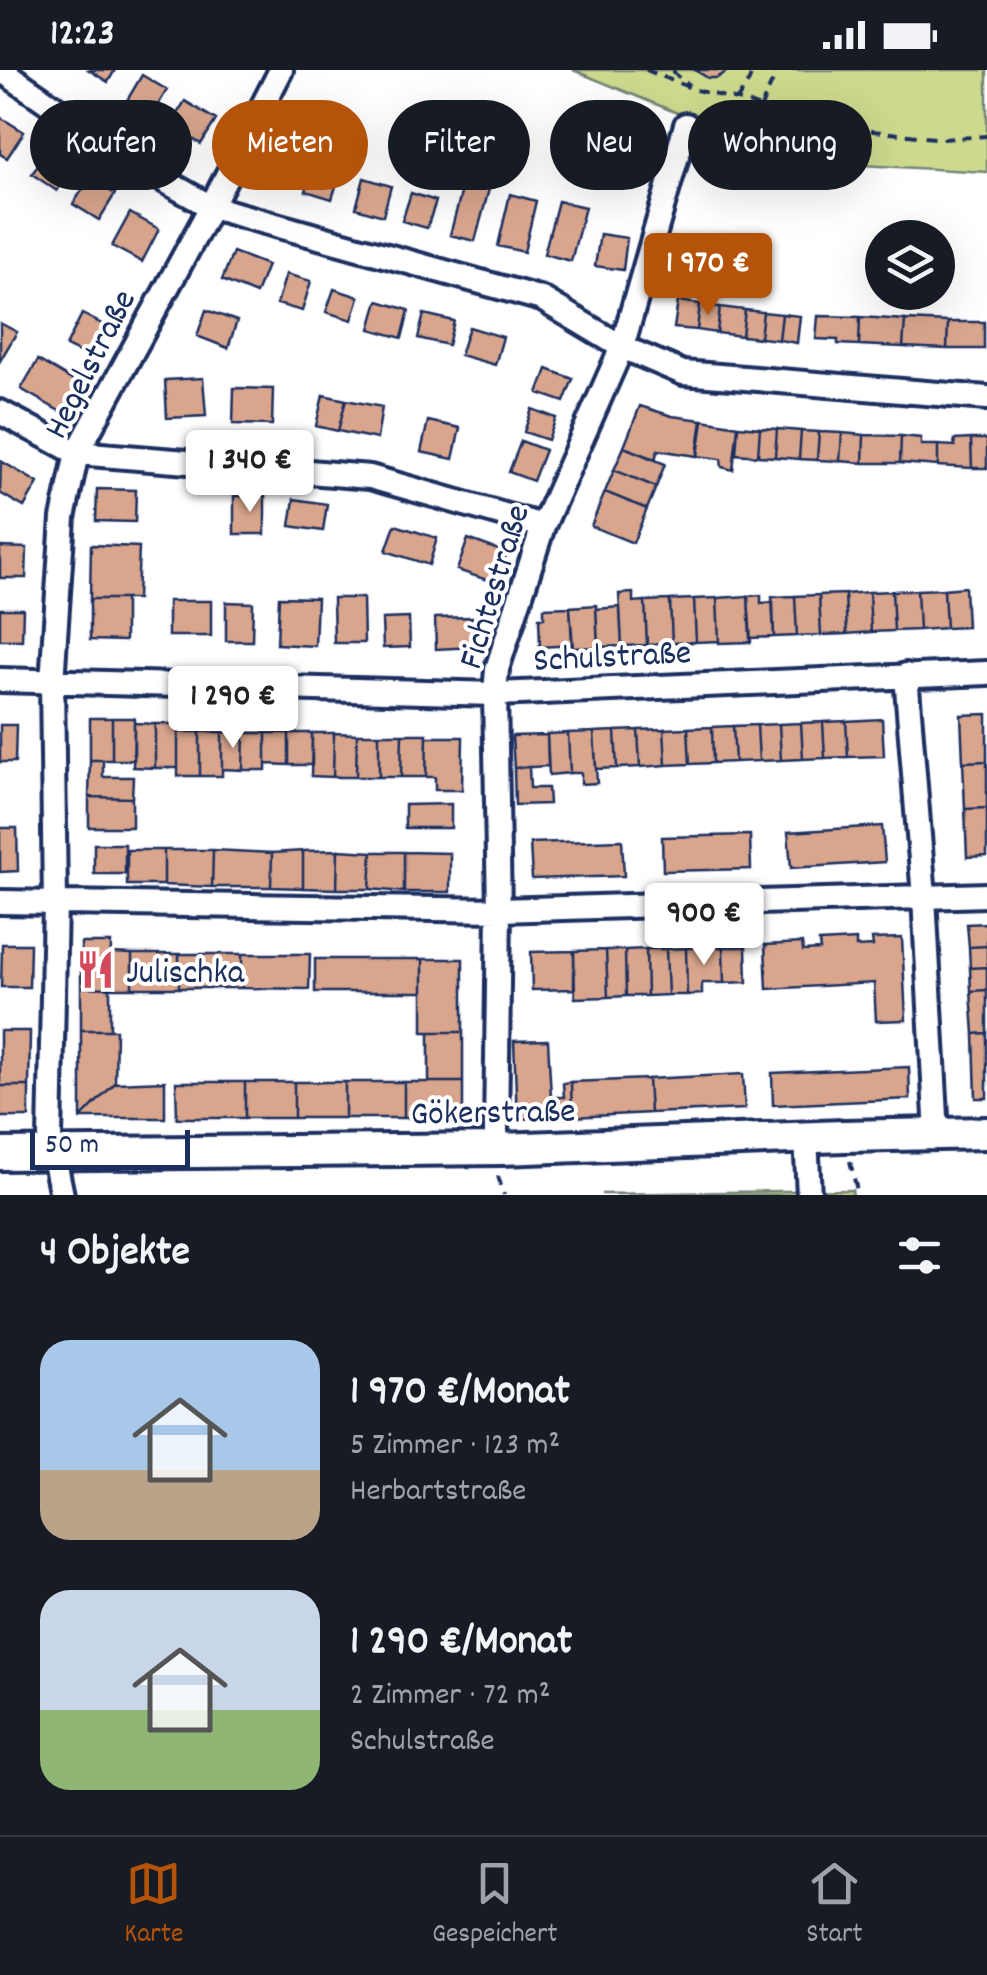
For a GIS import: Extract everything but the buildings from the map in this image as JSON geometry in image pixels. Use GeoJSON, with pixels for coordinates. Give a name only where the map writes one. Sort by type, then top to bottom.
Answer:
{"type":"FeatureCollection","features":[{"type":"Feature","properties":{"kind":"main road","name":"Gökerstraße"},"geometry":{"type":"LineString","coordinates":[[0,1154],[501,1149],[987,1133]]}},
{"type":"Feature","properties":{"kind":"street"},"geometry":{"type":"LineString","coordinates":[[2,70],[144,169],[211,206],[542,299],[622,347],[682,373],[987,398]]}},
{"type":"Feature","properties":{"kind":"street","name":"Hegelstraße"},"geometry":{"type":"LineString","coordinates":[[62,1195],[50,1138],[52,682],[63,518],[77,452],[281,70]]}},
{"type":"Feature","properties":{"kind":"street","name":"Fichtestraße"},"geometry":{"type":"LineString","coordinates":[[501,1149],[496,1133],[496,669],[543,526],[622,347],[686,125]]}},
{"type":"Feature","properties":{"kind":"street"},"geometry":{"type":"LineString","coordinates":[[0,412],[77,452],[370,477],[543,526]]}},
{"type":"Feature","properties":{"kind":"street","name":"Schulstraße"},"geometry":{"type":"LineString","coordinates":[[0,680],[495,694],[987,673]]}},
{"type":"Feature","properties":{"kind":"street"},"geometry":{"type":"LineString","coordinates":[[906,675],[924,897],[937,1135]]}},
{"type":"Feature","properties":{"kind":"street"},"geometry":{"type":"LineString","coordinates":[[0,902],[499,910],[987,895]]}},
{"type":"Feature","properties":{"kind":"street"},"geometry":{"type":"LineString","coordinates":[[806,1138],[810,1195]]}},
{"type":"Feature","properties":{"kind":"path"},"geometry":{"type":"LineString","coordinates":[[646,70],[696,90],[737,100],[750,81],[752,70]]}},
{"type":"Feature","properties":{"kind":"path"},"geometry":{"type":"LineString","coordinates":[[674,70],[696,90]]}},
{"type":"Feature","properties":{"kind":"path"},"geometry":{"type":"LineString","coordinates":[[763,100],[774,78],[773,70]]}},
{"type":"Feature","properties":{"kind":"path"},"geometry":{"type":"LineString","coordinates":[[872,131],[942,139],[987,136]]}},
{"type":"Feature","properties":{"kind":"path"},"geometry":{"type":"LineString","coordinates":[[844,1136],[858,1195]]}},
{"type":"Feature","properties":{"kind":"green space"},"geometry":{"type":"Polygon","coordinates":[[[573,70],[987,70],[987,172],[872,166],[872,100],[688,100],[688,117],[668,109],[668,100],[646,100],[573,70]]]}},
{"type":"Feature","properties":{"kind":"green space"},"geometry":{"type":"Polygon","coordinates":[[[852,1190],[853,1195],[601,1194],[852,1190]]]}},
{"type":"Feature","properties":{"kind":"place","name":"Julischka"},"geometry":{"type":"Point","coordinates":[96,970]}}]}
